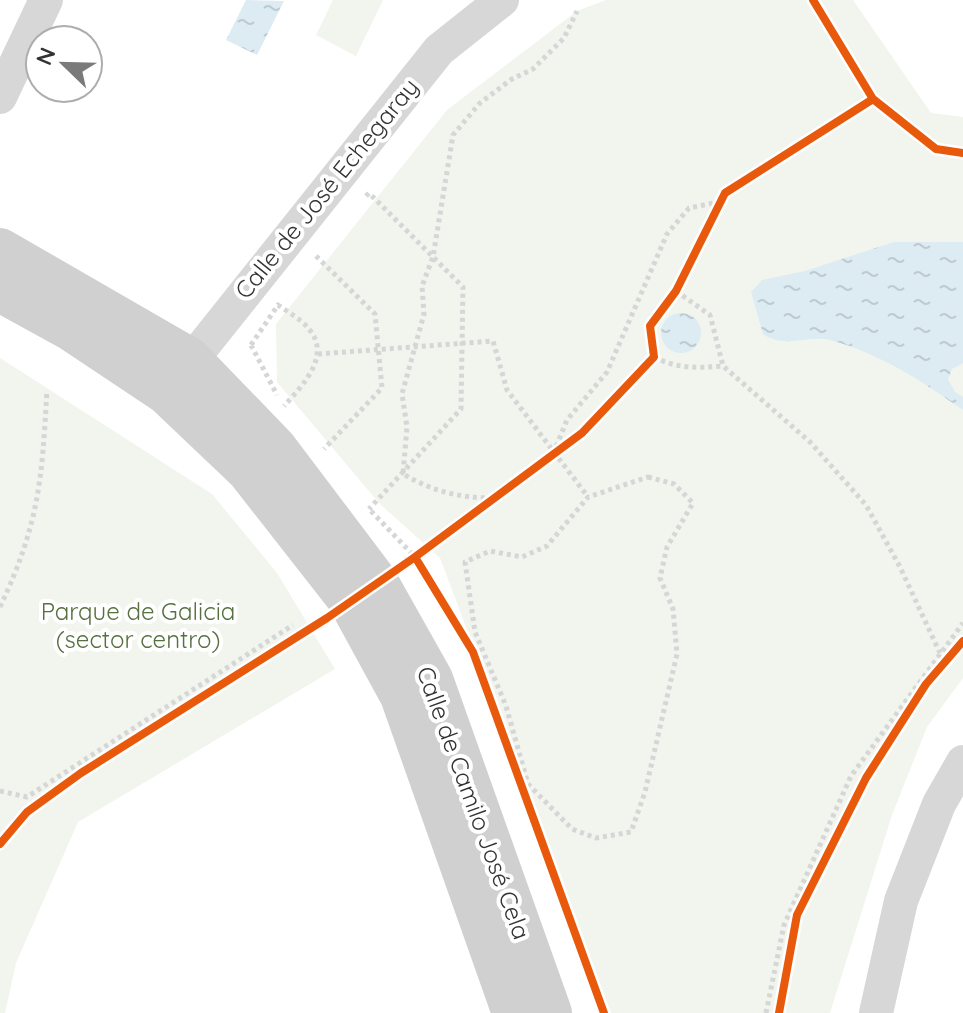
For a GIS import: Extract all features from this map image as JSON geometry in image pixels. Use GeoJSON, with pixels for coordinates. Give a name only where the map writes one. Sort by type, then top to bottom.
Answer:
{"type":"FeatureCollection","features":[{"type":"Feature","properties":{"kind":"street"},"geometry":{"type":"LineString","coordinates":[[0,97],[46,0]]}},
{"type":"Feature","properties":{"kind":"street","name":"Calle de José Echegaray"},"geometry":{"type":"LineString","coordinates":[[178,376],[439,50],[502,0]]}},
{"type":"Feature","properties":{"kind":"street","name":"Calle de Camilo José Cela"},"geometry":{"type":"LineString","coordinates":[[0,250],[275,448],[377,583],[431,679],[550,1013]]}},
{"type":"Feature","properties":{"kind":"street","name":"Calle de Camilo José Cela"},"geometry":{"type":"LineString","coordinates":[[0,290],[71,329],[178,376],[349,599],[402,696],[514,1013]]}},
{"type":"Feature","properties":{"kind":"street"},"geometry":{"type":"LineString","coordinates":[[876,1013],[901,901],[939,804],[963,762]]}},
{"type":"Feature","properties":{"kind":"path"},"geometry":{"type":"LineString","coordinates":[[813,0],[873,99],[936,149],[963,153]]}},
{"type":"Feature","properties":{"kind":"path"},"geometry":{"type":"LineString","coordinates":[[403,474],[407,427],[402,394],[412,347],[424,314],[422,286],[433,257],[453,135],[480,103],[512,79],[533,69],[564,38],[577,11]]}},
{"type":"Feature","properties":{"kind":"path"},"geometry":{"type":"LineString","coordinates":[[654,357],[650,326],[676,291],[725,193],[873,99]]}},
{"type":"Feature","properties":{"kind":"path"},"geometry":{"type":"LineString","coordinates":[[360,203],[369,193],[463,287],[461,409],[369,509]]}},
{"type":"Feature","properties":{"kind":"path"},"geometry":{"type":"LineString","coordinates":[[553,454],[567,420],[607,372],[667,234],[689,208],[721,202]]}},
{"type":"Feature","properties":{"kind":"path"},"geometry":{"type":"LineString","coordinates":[[306,268],[325,245]]}},
{"type":"Feature","properties":{"kind":"path"},"geometry":{"type":"LineString","coordinates":[[316,256],[375,314],[382,388],[324,449]]}},
{"type":"Feature","properties":{"kind":"path"},"geometry":{"type":"LineString","coordinates":[[676,291],[710,315],[723,366],[810,442],[866,505],[900,567],[940,653]]}},
{"type":"Feature","properties":{"kind":"path"},"geometry":{"type":"LineString","coordinates":[[222,321],[251,345],[288,293]]}},
{"type":"Feature","properties":{"kind":"path"},"geometry":{"type":"LineString","coordinates":[[278,305],[311,330],[318,354],[309,379],[283,406]]}},
{"type":"Feature","properties":{"kind":"path"},"geometry":{"type":"LineString","coordinates":[[318,354],[493,341],[507,390],[588,497]]}},
{"type":"Feature","properties":{"kind":"path"},"geometry":{"type":"LineString","coordinates":[[377,583],[418,560],[494,498],[582,433],[654,357]]}},
{"type":"Feature","properties":{"kind":"path"},"geometry":{"type":"LineString","coordinates":[[654,357],[670,365],[696,368],[723,366]]}},
{"type":"Feature","properties":{"kind":"path"},"geometry":{"type":"LineString","coordinates":[[0,607],[33,526],[42,480],[47,390]]}},
{"type":"Feature","properties":{"kind":"path"},"geometry":{"type":"LineString","coordinates":[[403,474],[427,488],[468,498],[494,498]]}},
{"type":"Feature","properties":{"kind":"path"},"geometry":{"type":"LineString","coordinates":[[648,477],[674,484],[693,503],[667,547],[660,578],[673,609],[677,654],[645,792],[631,832],[596,838],[572,829],[528,784],[506,706],[475,632],[465,562],[490,551],[522,557],[547,546],[588,497],[648,477]]}},
{"type":"Feature","properties":{"kind":"path"},"geometry":{"type":"LineString","coordinates":[[766,1013],[784,925],[851,776],[963,623]]}},
{"type":"Feature","properties":{"kind":"path"},"geometry":{"type":"LineString","coordinates":[[20,808],[27,797],[293,625]]}},
{"type":"Feature","properties":{"kind":"path"},"geometry":{"type":"LineString","coordinates":[[465,639],[490,695]]}},
{"type":"Feature","properties":{"kind":"path"},"geometry":{"type":"LineString","coordinates":[[48,796],[289,641]]}},
{"type":"Feature","properties":{"kind":"path"},"geometry":{"type":"LineString","coordinates":[[883,751],[926,684],[963,641]]}},
{"type":"Feature","properties":{"kind":"path"},"geometry":{"type":"LineString","coordinates":[[495,710],[528,796]]}},
{"type":"Feature","properties":{"kind":"path"},"geometry":{"type":"LineString","coordinates":[[0,791],[27,797]]}},
{"type":"Feature","properties":{"kind":"path"},"geometry":{"type":"LineString","coordinates":[[792,943],[797,915],[832,846]]}},
{"type":"Feature","properties":{"kind":"green space"},"geometry":{"type":"Polygon","coordinates":[[[333,0],[383,0],[356,56],[316,35],[333,0]]]}},
{"type":"Feature","properties":{"kind":"green space"},"geometry":{"type":"Polygon","coordinates":[[[606,0],[853,0],[931,113],[963,117],[963,678],[927,727],[892,815],[830,1013],[611,1013],[440,558],[379,503],[277,382],[276,324],[447,110],[577,11],[606,0]]]}},
{"type":"Feature","properties":{"kind":"green space","name":"Parque de Galicia (sector centro)"},"geometry":{"type":"Polygon","coordinates":[[[0,358],[212,494],[277,573],[335,669],[78,822],[16,963],[5,1013],[0,1013],[0,358]]]}},
{"type":"Feature","properties":{"kind":"water"},"geometry":{"type":"Polygon","coordinates":[[[246,0],[284,1],[257,55],[226,40],[246,0]]]}},
{"type":"Feature","properties":{"kind":"water"},"geometry":{"type":"Polygon","coordinates":[[[894,242],[963,242],[963,363],[952,369],[948,379],[955,392],[963,397],[963,410],[900,369],[849,346],[821,339],[779,341],[763,334],[751,292],[762,280],[805,271],[894,242]]]}},
{"type":"Feature","properties":{"kind":"water"},"geometry":{"type":"Polygon","coordinates":[[[681,313],[695,319],[701,333],[695,347],[681,353],[667,347],[661,333],[667,319],[681,313]]]}},
{"type":"Feature","properties":{"kind":"cycle path"},"geometry":{"type":"LineString","coordinates":[[813,0],[873,99]]}},
{"type":"Feature","properties":{"kind":"cycle path"},"geometry":{"type":"LineString","coordinates":[[415,557],[582,433],[654,357],[650,326],[676,291],[725,193],[873,99],[936,149],[963,153]]}},
{"type":"Feature","properties":{"kind":"cycle path"},"geometry":{"type":"LineString","coordinates":[[0,844],[27,812],[81,773],[327,618],[415,557],[473,652],[604,1013]]}},
{"type":"Feature","properties":{"kind":"cycle path"},"geometry":{"type":"LineString","coordinates":[[779,1013],[797,915],[866,778],[926,684],[963,641]]}}]}
